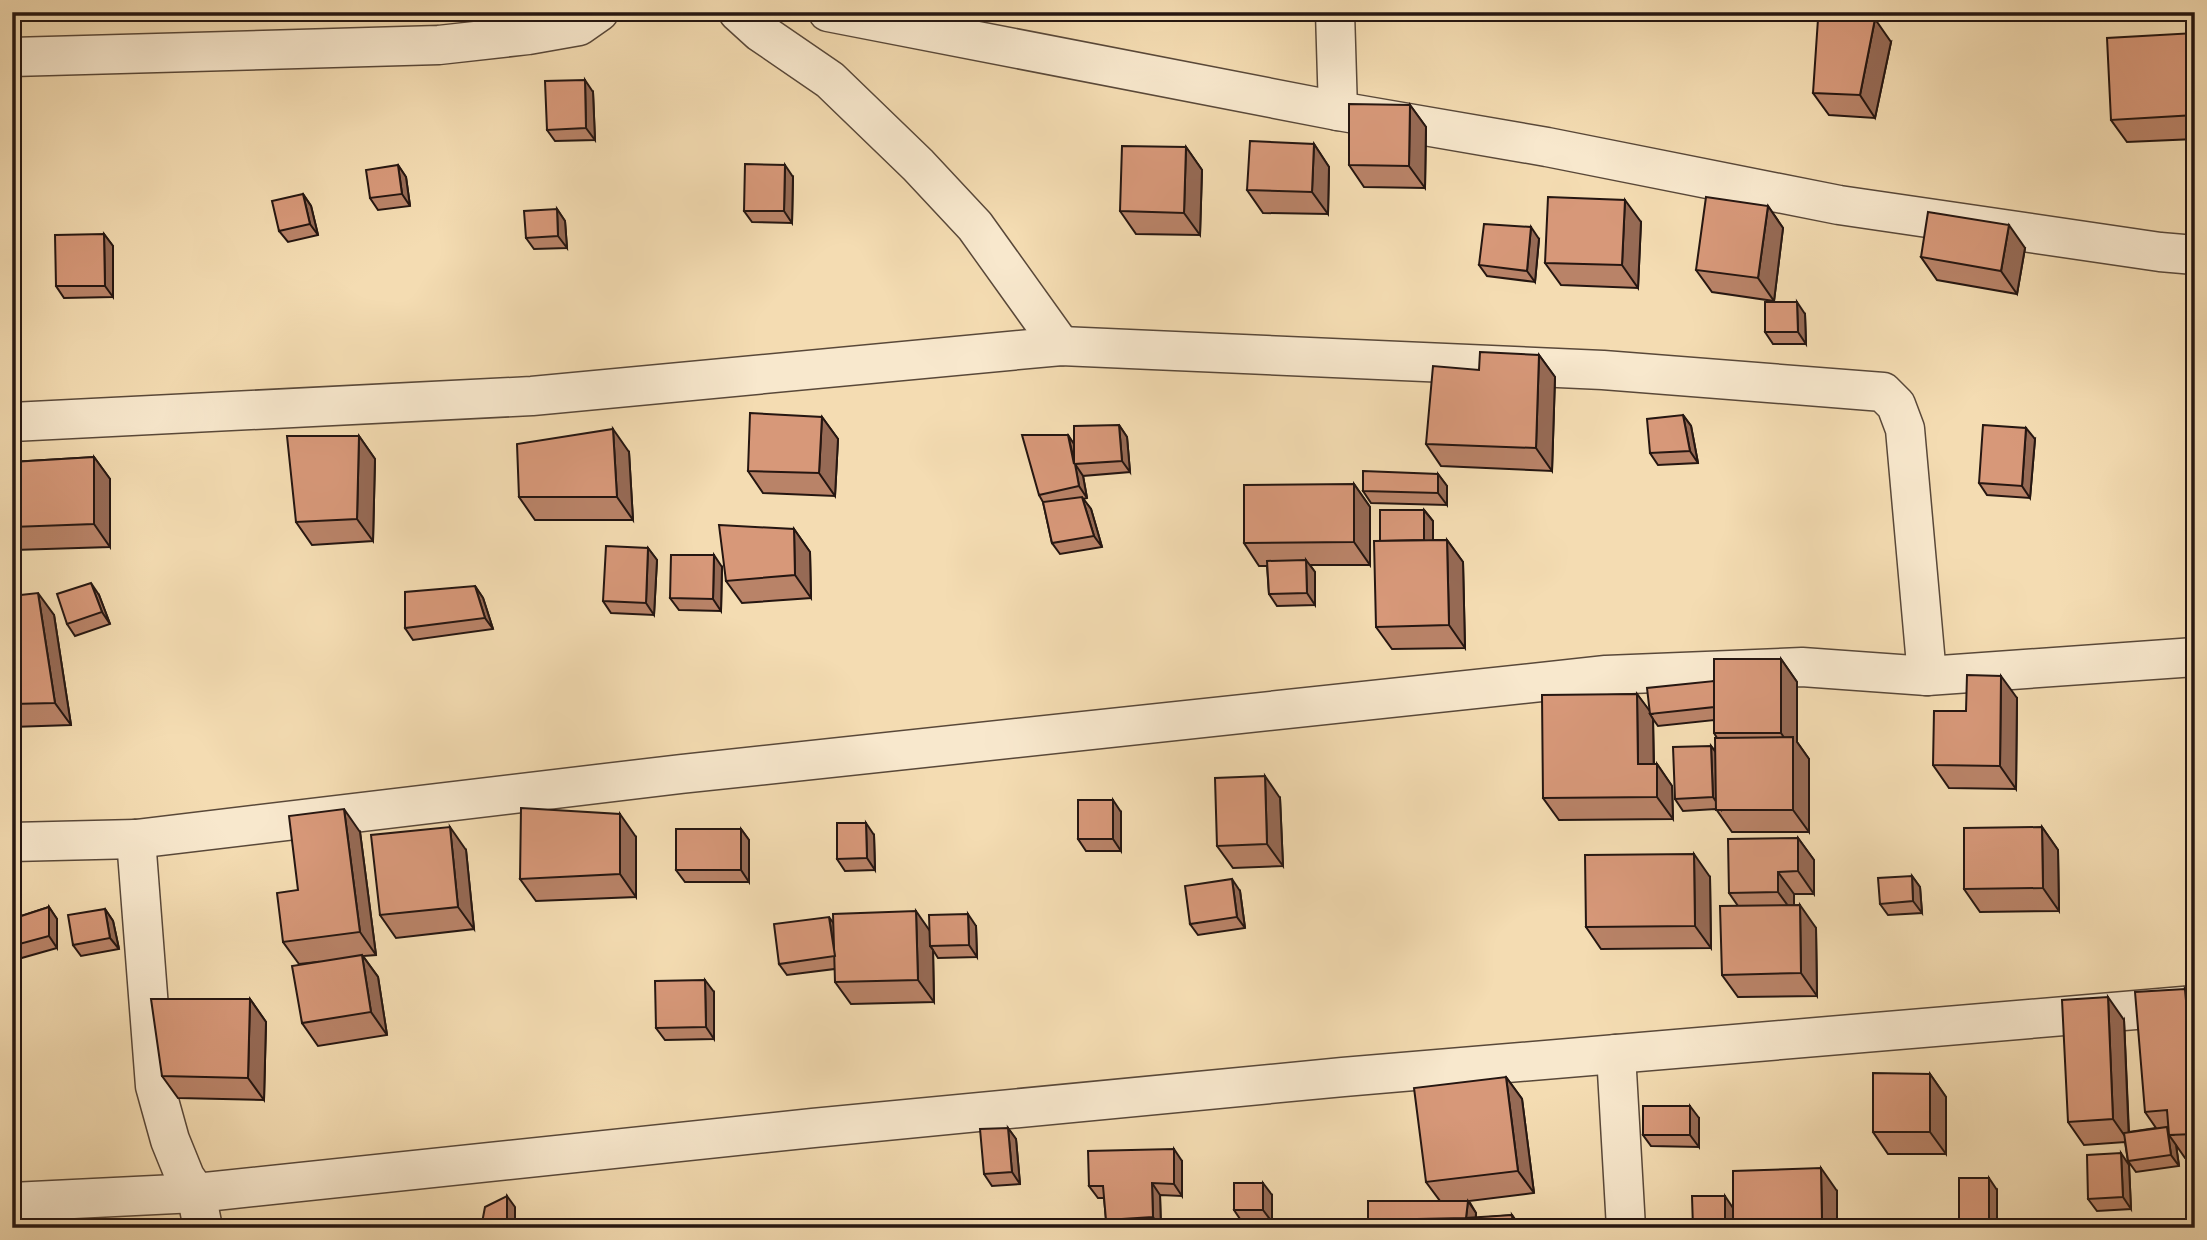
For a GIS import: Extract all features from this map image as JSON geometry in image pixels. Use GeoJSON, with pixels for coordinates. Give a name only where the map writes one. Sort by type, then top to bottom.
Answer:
{"type":"FeatureCollection","features":[{"type":"Feature","properties":{"kind":"street"},"geometry":{"type":"LineString","coordinates":[[12,57],[439,44],[528,35],[579,26],[599,12]]}},
{"type":"Feature","properties":{"kind":"street"},"geometry":{"type":"LineString","coordinates":[[738,12],[760,32],[830,80],[918,165],[975,226],[1061,346]]}},
{"type":"Feature","properties":{"kind":"street"},"geometry":{"type":"LineString","coordinates":[[828,12],[1338,111],[1547,147],[1839,205],[2195,255]]}},
{"type":"Feature","properties":{"kind":"street"},"geometry":{"type":"LineString","coordinates":[[1335,12],[1338,111]]}},
{"type":"Feature","properties":{"kind":"street"},"geometry":{"type":"LineString","coordinates":[[12,422],[532,396],[1061,346],[1603,370],[1883,392],[1896,405],[1905,429],[1927,676]]}},
{"type":"Feature","properties":{"kind":"street"},"geometry":{"type":"LineString","coordinates":[[12,842],[136,839],[681,774],[1606,675],[1802,667],[1927,676],[2195,657]]}},
{"type":"Feature","properties":{"kind":"street"},"geometry":{"type":"LineString","coordinates":[[136,839],[155,1086],[170,1140],[199,1211]]}},
{"type":"Feature","properties":{"kind":"street"},"geometry":{"type":"LineString","coordinates":[[12,1202],[199,1211],[868,1123],[1330,1078],[2195,1005]]}},
{"type":"Feature","properties":{"kind":"street"},"geometry":{"type":"LineString","coordinates":[[1616,1054],[1626,1228]]}},
{"type":"Feature","properties":{"kind":"building"},"geometry":{"type":"Polygon","coordinates":[[[1818,19],[1875,19],[1860,95],[1813,93],[1818,19]]]}},
{"type":"Feature","properties":{"kind":"building"},"geometry":{"type":"Polygon","coordinates":[[[2195,33],[2195,115],[2111,120],[2107,38],[2195,33]]]}},
{"type":"Feature","properties":{"kind":"building"},"geometry":{"type":"Polygon","coordinates":[[[585,80],[586,128],[547,130],[545,81],[585,80]]]}},
{"type":"Feature","properties":{"kind":"building"},"geometry":{"type":"Polygon","coordinates":[[[1349,104],[1410,105],[1409,166],[1349,165],[1349,104]]]}},
{"type":"Feature","properties":{"kind":"building"},"geometry":{"type":"Polygon","coordinates":[[[1250,141],[1314,144],[1312,192],[1247,190],[1250,141]]]}},
{"type":"Feature","properties":{"kind":"building"},"geometry":{"type":"Polygon","coordinates":[[[1122,146],[1186,147],[1184,213],[1120,211],[1122,146]]]}},
{"type":"Feature","properties":{"kind":"building"},"geometry":{"type":"Polygon","coordinates":[[[745,164],[785,165],[784,211],[744,211],[745,164]]]}},
{"type":"Feature","properties":{"kind":"building"},"geometry":{"type":"Polygon","coordinates":[[[398,165],[402,194],[370,198],[366,170],[398,165]]]}},
{"type":"Feature","properties":{"kind":"building"},"geometry":{"type":"Polygon","coordinates":[[[303,194],[310,224],[279,231],[272,201],[303,194]]]}},
{"type":"Feature","properties":{"kind":"building"},"geometry":{"type":"Polygon","coordinates":[[[1548,197],[1625,200],[1622,265],[1545,263],[1548,197]]]}},
{"type":"Feature","properties":{"kind":"building"},"geometry":{"type":"Polygon","coordinates":[[[1706,197],[1768,206],[1758,278],[1696,270],[1706,197]]]}},
{"type":"Feature","properties":{"kind":"building"},"geometry":{"type":"Polygon","coordinates":[[[557,209],[558,236],[526,238],[524,211],[557,209]]]}},
{"type":"Feature","properties":{"kind":"building"},"geometry":{"type":"Polygon","coordinates":[[[1928,212],[2009,225],[2001,271],[1921,257],[1928,212]]]}},
{"type":"Feature","properties":{"kind":"building"},"geometry":{"type":"Polygon","coordinates":[[[1484,224],[1531,227],[1527,271],[1479,265],[1484,224]]]}},
{"type":"Feature","properties":{"kind":"building"},"geometry":{"type":"Polygon","coordinates":[[[104,234],[105,286],[56,286],[55,235],[104,234]]]}},
{"type":"Feature","properties":{"kind":"building"},"geometry":{"type":"Polygon","coordinates":[[[1765,302],[1797,302],[1798,332],[1765,332],[1765,302]]]}},
{"type":"Feature","properties":{"kind":"building"},"geometry":{"type":"Polygon","coordinates":[[[1480,352],[1539,355],[1536,448],[1426,444],[1433,366],[1479,370],[1480,352]]]}},
{"type":"Feature","properties":{"kind":"building"},"geometry":{"type":"Polygon","coordinates":[[[750,413],[822,417],[819,473],[748,471],[750,413]]]}},
{"type":"Feature","properties":{"kind":"building"},"geometry":{"type":"Polygon","coordinates":[[[1683,415],[1690,451],[1650,453],[1647,419],[1683,415]]]}},
{"type":"Feature","properties":{"kind":"building"},"geometry":{"type":"Polygon","coordinates":[[[1119,425],[1122,461],[1075,464],[1079,486],[1039,495],[1022,435],[1068,435],[1074,464],[1074,426],[1119,425]]]}},
{"type":"Feature","properties":{"kind":"building"},"geometry":{"type":"Polygon","coordinates":[[[1983,425],[2026,428],[2022,486],[1979,483],[1983,425]]]}},
{"type":"Feature","properties":{"kind":"building"},"geometry":{"type":"Polygon","coordinates":[[[613,429],[617,497],[519,497],[517,444],[613,429]]]}},
{"type":"Feature","properties":{"kind":"building"},"geometry":{"type":"Polygon","coordinates":[[[287,436],[359,436],[357,519],[296,522],[287,436]]]}},
{"type":"Feature","properties":{"kind":"building"},"geometry":{"type":"Polygon","coordinates":[[[94,457],[94,524],[12,527],[12,462],[94,457]]]}},
{"type":"Feature","properties":{"kind":"building"},"geometry":{"type":"Polygon","coordinates":[[[1363,471],[1438,474],[1438,493],[1363,491],[1363,471]]]}},
{"type":"Feature","properties":{"kind":"building"},"geometry":{"type":"Polygon","coordinates":[[[1354,484],[1354,542],[1244,543],[1244,485],[1354,484]]]}},
{"type":"Feature","properties":{"kind":"building"},"geometry":{"type":"Polygon","coordinates":[[[2186,487],[2195,487],[2195,530],[2186,530],[2186,487]]]}},
{"type":"Feature","properties":{"kind":"building"},"geometry":{"type":"Polygon","coordinates":[[[1082,497],[1094,536],[1052,543],[1043,502],[1082,497]]]}},
{"type":"Feature","properties":{"kind":"building"},"geometry":{"type":"Polygon","coordinates":[[[1380,510],[1424,510],[1424,540],[1380,541],[1380,510]]]}},
{"type":"Feature","properties":{"kind":"building"},"geometry":{"type":"Polygon","coordinates":[[[719,525],[794,529],[795,575],[726,581],[719,525]]]}},
{"type":"Feature","properties":{"kind":"building"},"geometry":{"type":"Polygon","coordinates":[[[1447,540],[1449,625],[1376,627],[1374,541],[1447,540]]]}},
{"type":"Feature","properties":{"kind":"building"},"geometry":{"type":"Polygon","coordinates":[[[606,546],[648,548],[646,603],[603,601],[606,546]]]}},
{"type":"Feature","properties":{"kind":"building"},"geometry":{"type":"Polygon","coordinates":[[[671,555],[714,555],[713,599],[670,598],[671,555]]]}},
{"type":"Feature","properties":{"kind":"building"},"geometry":{"type":"Polygon","coordinates":[[[1306,560],[1307,593],[1269,594],[1267,561],[1306,560]]]}},
{"type":"Feature","properties":{"kind":"building"},"geometry":{"type":"Polygon","coordinates":[[[91,583],[102,612],[67,624],[57,594],[91,583]]]}},
{"type":"Feature","properties":{"kind":"building"},"geometry":{"type":"Polygon","coordinates":[[[475,586],[485,618],[405,628],[405,592],[475,586]]]}},
{"type":"Feature","properties":{"kind":"building"},"geometry":{"type":"Polygon","coordinates":[[[38,593],[55,703],[12,704],[12,596],[38,593]]]}},
{"type":"Feature","properties":{"kind":"building"},"geometry":{"type":"Polygon","coordinates":[[[1714,659],[1781,659],[1781,733],[1714,733],[1714,659]]]}},
{"type":"Feature","properties":{"kind":"building"},"geometry":{"type":"Polygon","coordinates":[[[1967,675],[2001,676],[2000,766],[1933,765],[1934,711],[1966,711],[1967,675]]]}},
{"type":"Feature","properties":{"kind":"building"},"geometry":{"type":"Polygon","coordinates":[[[1714,681],[1714,707],[1650,714],[1647,688],[1714,681]]]}},
{"type":"Feature","properties":{"kind":"building"},"geometry":{"type":"Polygon","coordinates":[[[1637,694],[1638,764],[1657,764],[1657,797],[1543,798],[1542,695],[1637,694]]]}},
{"type":"Feature","properties":{"kind":"building"},"geometry":{"type":"Polygon","coordinates":[[[1793,737],[1793,810],[1716,810],[1715,738],[1793,737]]]}},
{"type":"Feature","properties":{"kind":"building"},"geometry":{"type":"Polygon","coordinates":[[[1711,746],[1713,797],[1675,799],[1673,747],[1711,746]]]}},
{"type":"Feature","properties":{"kind":"building"},"geometry":{"type":"Polygon","coordinates":[[[1265,776],[1267,844],[1217,846],[1215,778],[1265,776]]]}},
{"type":"Feature","properties":{"kind":"building"},"geometry":{"type":"Polygon","coordinates":[[[1078,800],[1113,800],[1113,839],[1078,839],[1078,800]]]}},
{"type":"Feature","properties":{"kind":"building"},"geometry":{"type":"Polygon","coordinates":[[[521,808],[620,814],[620,874],[520,879],[521,808]]]}},
{"type":"Feature","properties":{"kind":"building"},"geometry":{"type":"Polygon","coordinates":[[[344,809],[360,932],[283,942],[277,893],[298,890],[289,816],[344,809]]]}},
{"type":"Feature","properties":{"kind":"building"},"geometry":{"type":"Polygon","coordinates":[[[837,823],[866,823],[867,858],[837,859],[837,823]]]}},
{"type":"Feature","properties":{"kind":"building"},"geometry":{"type":"Polygon","coordinates":[[[450,827],[458,907],[380,915],[371,835],[450,827]]]}},
{"type":"Feature","properties":{"kind":"building"},"geometry":{"type":"Polygon","coordinates":[[[2042,827],[2043,888],[1964,889],[1964,828],[2042,827]]]}},
{"type":"Feature","properties":{"kind":"building"},"geometry":{"type":"Polygon","coordinates":[[[676,829],[741,829],[741,870],[676,870],[676,829]]]}},
{"type":"Feature","properties":{"kind":"building"},"geometry":{"type":"Polygon","coordinates":[[[1798,838],[1798,871],[1778,872],[1778,892],[1729,893],[1728,839],[1798,838]]]}},
{"type":"Feature","properties":{"kind":"building"},"geometry":{"type":"Polygon","coordinates":[[[1694,854],[1695,926],[1586,927],[1585,855],[1694,854]]]}},
{"type":"Feature","properties":{"kind":"building"},"geometry":{"type":"Polygon","coordinates":[[[1912,876],[1913,901],[1880,904],[1878,878],[1912,876]]]}},
{"type":"Feature","properties":{"kind":"building"},"geometry":{"type":"Polygon","coordinates":[[[1232,879],[1237,917],[1190,924],[1185,886],[1232,879]]]}},
{"type":"Feature","properties":{"kind":"building"},"geometry":{"type":"Polygon","coordinates":[[[1800,905],[1801,973],[1722,975],[1720,906],[1800,905]]]}},
{"type":"Feature","properties":{"kind":"building"},"geometry":{"type":"Polygon","coordinates":[[[49,907],[49,936],[12,946],[12,919],[49,907]]]}},
{"type":"Feature","properties":{"kind":"building"},"geometry":{"type":"Polygon","coordinates":[[[105,909],[110,938],[73,945],[68,915],[105,909]]]}},
{"type":"Feature","properties":{"kind":"building"},"geometry":{"type":"Polygon","coordinates":[[[916,911],[918,980],[835,982],[833,914],[916,911]]]}},
{"type":"Feature","properties":{"kind":"building"},"geometry":{"type":"Polygon","coordinates":[[[968,914],[969,945],[930,946],[929,915],[968,914]]]}},
{"type":"Feature","properties":{"kind":"building"},"geometry":{"type":"Polygon","coordinates":[[[829,917],[835,956],[779,964],[774,924],[829,917]]]}},
{"type":"Feature","properties":{"kind":"building"},"geometry":{"type":"Polygon","coordinates":[[[362,955],[371,1012],[302,1023],[292,966],[362,955]]]}},
{"type":"Feature","properties":{"kind":"building"},"geometry":{"type":"Polygon","coordinates":[[[705,980],[706,1027],[656,1028],[655,981],[705,980]]]}},
{"type":"Feature","properties":{"kind":"building"},"geometry":{"type":"Polygon","coordinates":[[[2185,989],[2195,1134],[2169,1135],[2167,1110],[2145,1112],[2135,992],[2185,989]]]}},
{"type":"Feature","properties":{"kind":"building"},"geometry":{"type":"Polygon","coordinates":[[[2108,997],[2113,1119],[2068,1122],[2062,1000],[2108,997]]]}},
{"type":"Feature","properties":{"kind":"building"},"geometry":{"type":"Polygon","coordinates":[[[151,999],[250,999],[248,1078],[162,1076],[151,999]]]}},
{"type":"Feature","properties":{"kind":"building"},"geometry":{"type":"Polygon","coordinates":[[[1873,1073],[1930,1074],[1930,1132],[1873,1132],[1873,1073]]]}},
{"type":"Feature","properties":{"kind":"building"},"geometry":{"type":"Polygon","coordinates":[[[1506,1077],[1518,1171],[1426,1182],[1414,1088],[1506,1077]]]}},
{"type":"Feature","properties":{"kind":"building"},"geometry":{"type":"Polygon","coordinates":[[[1643,1106],[1690,1106],[1690,1135],[1643,1135],[1643,1106]]]}},
{"type":"Feature","properties":{"kind":"building"},"geometry":{"type":"Polygon","coordinates":[[[2167,1127],[2171,1155],[2128,1161],[2124,1133],[2167,1127]]]}},
{"type":"Feature","properties":{"kind":"building"},"geometry":{"type":"Polygon","coordinates":[[[1008,1128],[1012,1172],[984,1174],[980,1129],[1008,1128]]]}},
{"type":"Feature","properties":{"kind":"building"},"geometry":{"type":"Polygon","coordinates":[[[1174,1149],[1174,1184],[1152,1183],[1153,1217],[1106,1220],[1103,1186],[1089,1186],[1088,1151],[1174,1149]]]}},
{"type":"Feature","properties":{"kind":"building"},"geometry":{"type":"Polygon","coordinates":[[[2121,1153],[2123,1197],[2088,1199],[2087,1155],[2121,1153]]]}},
{"type":"Feature","properties":{"kind":"building"},"geometry":{"type":"Polygon","coordinates":[[[1821,1168],[1822,1220],[1791,1221],[1792,1228],[1733,1228],[1733,1171],[1821,1168]]]}},
{"type":"Feature","properties":{"kind":"building"},"geometry":{"type":"Polygon","coordinates":[[[1959,1178],[1989,1178],[1989,1225],[1959,1225],[1959,1178]]]}},
{"type":"Feature","properties":{"kind":"building"},"geometry":{"type":"Polygon","coordinates":[[[1234,1183],[1263,1183],[1263,1210],[1234,1210],[1234,1183]]]}},
{"type":"Feature","properties":{"kind":"building"},"geometry":{"type":"Polygon","coordinates":[[[507,1196],[507,1228],[481,1228],[485,1207],[507,1196]]]}},
{"type":"Feature","properties":{"kind":"building"},"geometry":{"type":"Polygon","coordinates":[[[1692,1196],[1725,1196],[1725,1228],[1693,1228],[1692,1196]]]}},
{"type":"Feature","properties":{"kind":"building"},"geometry":{"type":"Polygon","coordinates":[[[1368,1201],[1468,1201],[1466,1218],[1368,1220],[1368,1201]]]}},
{"type":"Feature","properties":{"kind":"building"},"geometry":{"type":"Polygon","coordinates":[[[1512,1215],[1513,1228],[1467,1228],[1466,1218],[1512,1215]]]}},
{"type":"Feature","properties":{"kind":"building"},"geometry":{"type":"Polygon","coordinates":[[[747,1220],[782,1221],[782,1228],[747,1228],[747,1220]]]}},
{"type":"Feature","properties":{"kind":"building"},"geometry":{"type":"Polygon","coordinates":[[[1543,1223],[1585,1223],[1585,1228],[1543,1228],[1543,1223]]]}}]}
